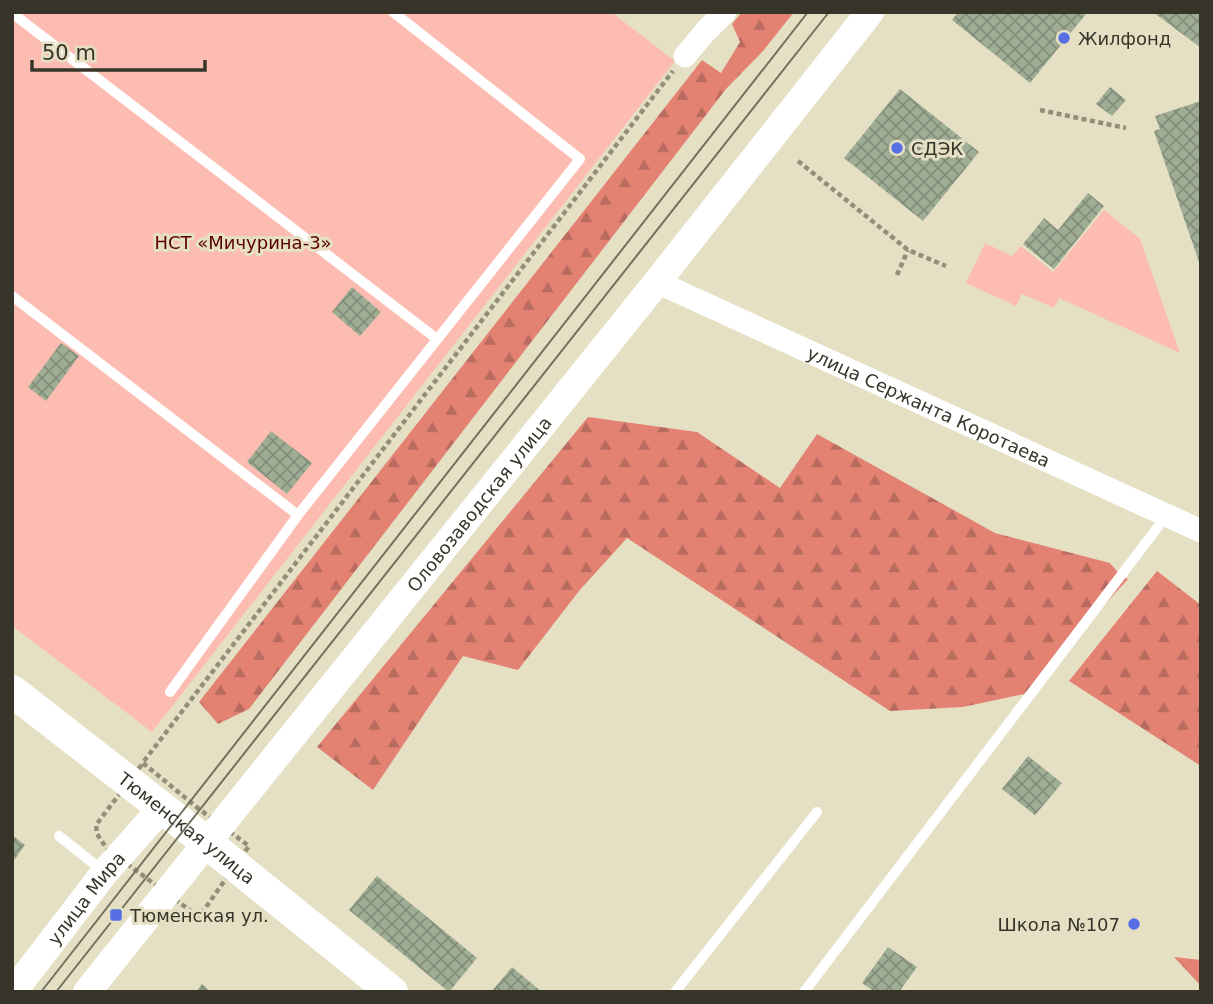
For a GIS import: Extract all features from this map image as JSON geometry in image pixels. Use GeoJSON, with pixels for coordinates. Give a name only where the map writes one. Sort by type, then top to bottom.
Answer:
{"type":"FeatureCollection","features":[{"type":"Feature","properties":{"kind":"main road","name":"Тюменская улица"},"geometry":{"type":"LineString","coordinates":[[12,691],[392,992]]}},
{"type":"Feature","properties":{"kind":"street"},"geometry":{"type":"LineString","coordinates":[[685,56],[725,12]]}},
{"type":"Feature","properties":{"kind":"street","name":"Оловозаводская улица"},"geometry":{"type":"LineString","coordinates":[[87,992],[657,282],[870,12]]}},
{"type":"Feature","properties":{"kind":"street","name":"улица Сержанта Коротаева"},"geometry":{"type":"LineString","coordinates":[[657,282],[1201,530]]}},
{"type":"Feature","properties":{"kind":"street","name":"улица Мира"},"geometry":{"type":"LineString","coordinates":[[13,992],[105,872],[162,809]]}},
{"type":"Feature","properties":{"kind":"lane"},"geometry":{"type":"LineString","coordinates":[[170,692],[298,515],[580,159],[393,12]]}},
{"type":"Feature","properties":{"kind":"lane"},"geometry":{"type":"LineString","coordinates":[[12,13],[437,339]]}},
{"type":"Feature","properties":{"kind":"lane"},"geometry":{"type":"LineString","coordinates":[[12,296],[298,515]]}},
{"type":"Feature","properties":{"kind":"lane"},"geometry":{"type":"LineString","coordinates":[[804,992],[1167,515]]}},
{"type":"Feature","properties":{"kind":"lane"},"geometry":{"type":"LineString","coordinates":[[675,992],[817,812]]}},
{"type":"Feature","properties":{"kind":"lane"},"geometry":{"type":"LineString","coordinates":[[60,836],[105,872]]}},
{"type":"Feature","properties":{"kind":"path"},"geometry":{"type":"LineString","coordinates":[[1040,110],[1126,128]]}},
{"type":"Feature","properties":{"kind":"path"},"geometry":{"type":"LineString","coordinates":[[798,161],[908,250],[946,267]]}},
{"type":"Feature","properties":{"kind":"path"},"geometry":{"type":"LineString","coordinates":[[897,275],[908,250]]}},
{"type":"Feature","properties":{"kind":"green space","name":"НСТ «Мичурина-3»"},"geometry":{"type":"Polygon","coordinates":[[[12,12],[611,12],[675,61],[152,732],[12,626],[12,12]]]}},
{"type":"Feature","properties":{"kind":"green space"},"geometry":{"type":"Polygon","coordinates":[[[742,12],[794,12],[763,51],[726,89],[249,709],[218,724],[199,702],[702,60],[721,73],[740,42],[732,24],[742,12]]]}},
{"type":"Feature","properties":{"kind":"green space"},"geometry":{"type":"Polygon","coordinates":[[[1104,210],[1140,239],[1180,353],[1059,298],[1054,308],[1022,294],[1016,306],[966,283],[985,243],[1012,256],[1021,246],[1053,272],[1104,210]]]}},
{"type":"Feature","properties":{"kind":"green space"},"geometry":{"type":"Polygon","coordinates":[[[588,417],[697,432],[780,488],[817,434],[995,533],[1110,563],[1121,576],[1128,579],[1024,694],[963,707],[890,711],[627,538],[579,591],[518,670],[463,656],[373,790],[317,747],[588,417]]]}},
{"type":"Feature","properties":{"kind":"green space"},"geometry":{"type":"Polygon","coordinates":[[[1157,571],[1201,605],[1201,766],[1069,681],[1157,571]]]}},
{"type":"Feature","properties":{"kind":"green space"},"geometry":{"type":"Polygon","coordinates":[[[1174,957],[1201,960],[1201,986],[1174,957]]]}},
{"type":"Feature","properties":{"kind":"building"},"geometry":{"type":"Polygon","coordinates":[[[958,12],[1086,14],[1030,83],[952,20],[958,12]]]}},
{"type":"Feature","properties":{"kind":"building"},"geometry":{"type":"Polygon","coordinates":[[[1153,12],[1201,12],[1201,48],[1153,12]]]}},
{"type":"Feature","properties":{"kind":"building"},"geometry":{"type":"Polygon","coordinates":[[[1110,87],[1126,100],[1112,116],[1096,104],[1110,87]]]}},
{"type":"Feature","properties":{"kind":"building"},"geometry":{"type":"Polygon","coordinates":[[[900,89],[979,152],[923,221],[844,158],[900,89]]]}},
{"type":"Feature","properties":{"kind":"building"},"geometry":{"type":"Polygon","coordinates":[[[1201,101],[1200,265],[1154,131],[1160,129],[1155,116],[1201,101]]]}},
{"type":"Feature","properties":{"kind":"building"},"geometry":{"type":"Polygon","coordinates":[[[1088,193],[1104,206],[1054,269],[1023,244],[1044,218],[1058,230],[1088,193]]]}},
{"type":"Feature","properties":{"kind":"building"},"geometry":{"type":"Polygon","coordinates":[[[352,287],[381,312],[360,336],[332,312],[352,287]]]}},
{"type":"Feature","properties":{"kind":"building"},"geometry":{"type":"Polygon","coordinates":[[[61,343],[79,356],[46,401],[28,387],[61,343]]]}},
{"type":"Feature","properties":{"kind":"building"},"geometry":{"type":"Polygon","coordinates":[[[271,431],[312,463],[287,494],[247,462],[271,431]]]}},
{"type":"Feature","properties":{"kind":"building"},"geometry":{"type":"Polygon","coordinates":[[[1028,756],[1062,783],[1035,815],[1002,789],[1028,756]]]}},
{"type":"Feature","properties":{"kind":"building"},"geometry":{"type":"Polygon","coordinates":[[[12,835],[25,845],[12,863],[12,835]]]}},
{"type":"Feature","properties":{"kind":"building"},"geometry":{"type":"Polygon","coordinates":[[[377,876],[477,958],[449,992],[349,910],[377,876]]]}},
{"type":"Feature","properties":{"kind":"building"},"geometry":{"type":"Polygon","coordinates":[[[888,947],[917,967],[899,992],[875,992],[862,983],[888,947]]]}},
{"type":"Feature","properties":{"kind":"building"},"geometry":{"type":"Polygon","coordinates":[[[512,967],[542,992],[491,992],[512,967]]]}},
{"type":"Feature","properties":{"kind":"building"},"geometry":{"type":"Polygon","coordinates":[[[202,984],[211,992],[196,992],[202,984]]]}},
{"type":"Feature","properties":{"kind":"tram line"},"geometry":{"type":"LineString","coordinates":[[41,992],[808,12]]}},
{"type":"Feature","properties":{"kind":"tram line"},"geometry":{"type":"LineString","coordinates":[[56,992],[829,12]]}},
{"type":"Feature","properties":{"kind":"place","name":"Жилфонд"},"geometry":{"type":"Point","coordinates":[1064,38]}},
{"type":"Feature","properties":{"kind":"place","name":"СДЭК"},"geometry":{"type":"Point","coordinates":[897,148]}},
{"type":"Feature","properties":{"kind":"place","name":"Тюменская ул."},"geometry":{"type":"Point","coordinates":[116,915]}},
{"type":"Feature","properties":{"kind":"place","name":"Школа №107"},"geometry":{"type":"Point","coordinates":[1134,924]}}]}
